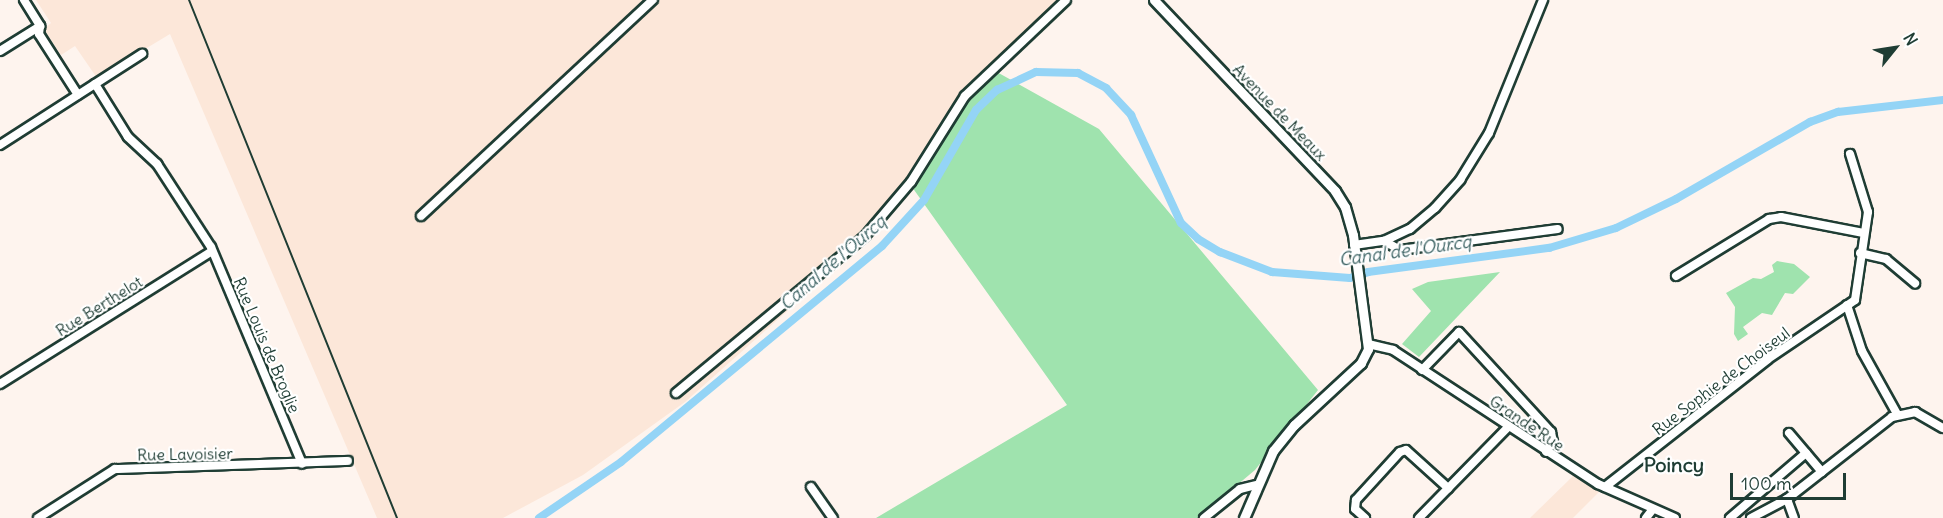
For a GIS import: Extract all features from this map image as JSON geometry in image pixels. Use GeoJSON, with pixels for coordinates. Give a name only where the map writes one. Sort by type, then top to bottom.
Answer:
{"type":"FeatureCollection","features":[{"type":"Feature","properties":{"kind":"street"},"geometry":{"type":"LineString","coordinates":[[24,0],[40,26],[39,34],[78,95]]}},
{"type":"Feature","properties":{"kind":"street"},"geometry":{"type":"LineString","coordinates":[[421,216],[653,0]]}},
{"type":"Feature","properties":{"kind":"street"},"geometry":{"type":"LineString","coordinates":[[676,393],[865,236],[911,182],[965,96],[1066,0]]}},
{"type":"Feature","properties":{"kind":"street","name":"Avenue de Meaux"},"geometry":{"type":"LineString","coordinates":[[1154,0],[1335,191],[1345,207],[1354,245],[1368,344]]}},
{"type":"Feature","properties":{"kind":"street"},"geometry":{"type":"LineString","coordinates":[[1354,245],[1384,241],[1410,229],[1435,208],[1460,180],[1489,134],[1543,0]]}},
{"type":"Feature","properties":{"kind":"street"},"geometry":{"type":"LineString","coordinates":[[0,51],[40,26]]}},
{"type":"Feature","properties":{"kind":"street"},"geometry":{"type":"LineString","coordinates":[[0,145],[142,54]]}},
{"type":"Feature","properties":{"kind":"street","name":"Rue Louis de Broglie"},"geometry":{"type":"LineString","coordinates":[[95,84],[128,137],[157,164],[182,199],[212,251],[302,464]]}},
{"type":"Feature","properties":{"kind":"street"},"geometry":{"type":"LineString","coordinates":[[1850,154],[1868,212],[1860,253],[1886,259],[1916,283]]}},
{"type":"Feature","properties":{"kind":"street"},"geometry":{"type":"LineString","coordinates":[[1676,276],[1769,219],[1781,217],[1863,233]]}},
{"type":"Feature","properties":{"kind":"street"},"geometry":{"type":"LineString","coordinates":[[1384,241],[1400,250],[1558,229]]}},
{"type":"Feature","properties":{"kind":"street","name":"Rue Berthelot"},"geometry":{"type":"LineString","coordinates":[[0,384],[212,251]]}},
{"type":"Feature","properties":{"kind":"street","name":"Rue Sophie de Choiseul"},"geometry":{"type":"LineString","coordinates":[[1605,487],[1768,359],[1855,300],[1860,284],[1857,272],[1860,253]]}},
{"type":"Feature","properties":{"kind":"street"},"geometry":{"type":"LineString","coordinates":[[1847,305],[1862,351],[1897,414]]}},
{"type":"Feature","properties":{"kind":"street"},"geometry":{"type":"LineString","coordinates":[[1422,370],[1459,332],[1551,432],[1552,442],[1546,452]]}},
{"type":"Feature","properties":{"kind":"street"},"geometry":{"type":"LineString","coordinates":[[1244,518],[1256,485],[1273,451],[1294,425],[1361,363],[1368,344]]}},
{"type":"Feature","properties":{"kind":"street","name":"Grande Rue"},"geometry":{"type":"LineString","coordinates":[[1368,344],[1394,351],[1546,452],[1605,487],[1675,518]]}},
{"type":"Feature","properties":{"kind":"street"},"geometry":{"type":"LineString","coordinates":[[1751,518],[1787,499],[1897,414],[1915,412],[1943,428]]}},
{"type":"Feature","properties":{"kind":"street"},"geometry":{"type":"LineString","coordinates":[[1419,518],[1508,427]]}},
{"type":"Feature","properties":{"kind":"street"},"geometry":{"type":"LineString","coordinates":[[1789,433],[1822,472]]}},
{"type":"Feature","properties":{"kind":"street"},"geometry":{"type":"LineString","coordinates":[[1365,518],[1355,509],[1356,500],[1400,452],[1406,450],[1448,488]]}},
{"type":"Feature","properties":{"kind":"street"},"geometry":{"type":"LineString","coordinates":[[287,465],[298,451]]}},
{"type":"Feature","properties":{"kind":"street"},"geometry":{"type":"LineString","coordinates":[[1730,518],[1806,453]]}},
{"type":"Feature","properties":{"kind":"street","name":"Rue Lavoisier"},"geometry":{"type":"LineString","coordinates":[[38,518],[115,469],[287,465],[348,461]]}},
{"type":"Feature","properties":{"kind":"street"},"geometry":{"type":"LineString","coordinates":[[1204,518],[1240,489],[1256,485]]}},
{"type":"Feature","properties":{"kind":"street"},"geometry":{"type":"LineString","coordinates":[[811,487],[833,518]]}},
{"type":"Feature","properties":{"kind":"street"},"geometry":{"type":"LineString","coordinates":[[1787,499],[1794,518]]}},
{"type":"Feature","properties":{"kind":"street"},"geometry":{"type":"LineString","coordinates":[[1646,518],[1653,509]]}},
{"type":"Feature","properties":{"kind":"shaded area"},"geometry":{"type":"Polygon","coordinates":[[[36,0],[1072,0],[954,116],[912,187],[867,240],[685,402],[583,475],[503,518],[377,518],[170,34],[97,78],[75,46],[61,55],[44,29],[51,23],[36,0]]]}},
{"type":"Feature","properties":{"kind":"shaded area"},"geometry":{"type":"Polygon","coordinates":[[[1573,476],[1599,492],[1573,518],[1530,518],[1573,476]]]}},
{"type":"Feature","properties":{"kind":"green space"},"geometry":{"type":"Polygon","coordinates":[[[995,71],[1099,129],[1318,390],[1255,470],[1198,518],[876,518],[1067,405],[912,187],[954,116],[995,71]]]}},
{"type":"Feature","properties":{"kind":"green space"},"geometry":{"type":"Polygon","coordinates":[[[1777,261],[1794,264],[1810,277],[1793,294],[1785,293],[1772,315],[1762,313],[1743,327],[1748,334],[1738,341],[1734,334],[1735,307],[1726,293],[1753,278],[1761,279],[1774,272],[1772,265],[1777,261]]]}},
{"type":"Feature","properties":{"kind":"green space"},"geometry":{"type":"Polygon","coordinates":[[[1500,272],[1419,357],[1402,344],[1431,311],[1412,289],[1428,282],[1500,272]]]}},
{"type":"Feature","properties":{"kind":"waterway","name":"Canal de l'Ourcq"},"geometry":{"type":"LineString","coordinates":[[539,518],[621,462],[882,246],[924,200],[976,110],[997,90],[1036,72],[1078,73],[1106,88],[1131,115],[1181,223],[1198,239],[1220,252],[1272,272],[1350,278],[1368,272],[1549,248],[1616,228],[1676,199],[1810,122],[1838,112],[1943,100]]}},
{"type":"Feature","properties":{"kind":"railway"},"geometry":{"type":"LineString","coordinates":[[189,0],[397,518]]}},
{"type":"Feature","properties":{"kind":"district","name":"Poincy"},"geometry":{"type":"Point","coordinates":[1674,464]}}]}
